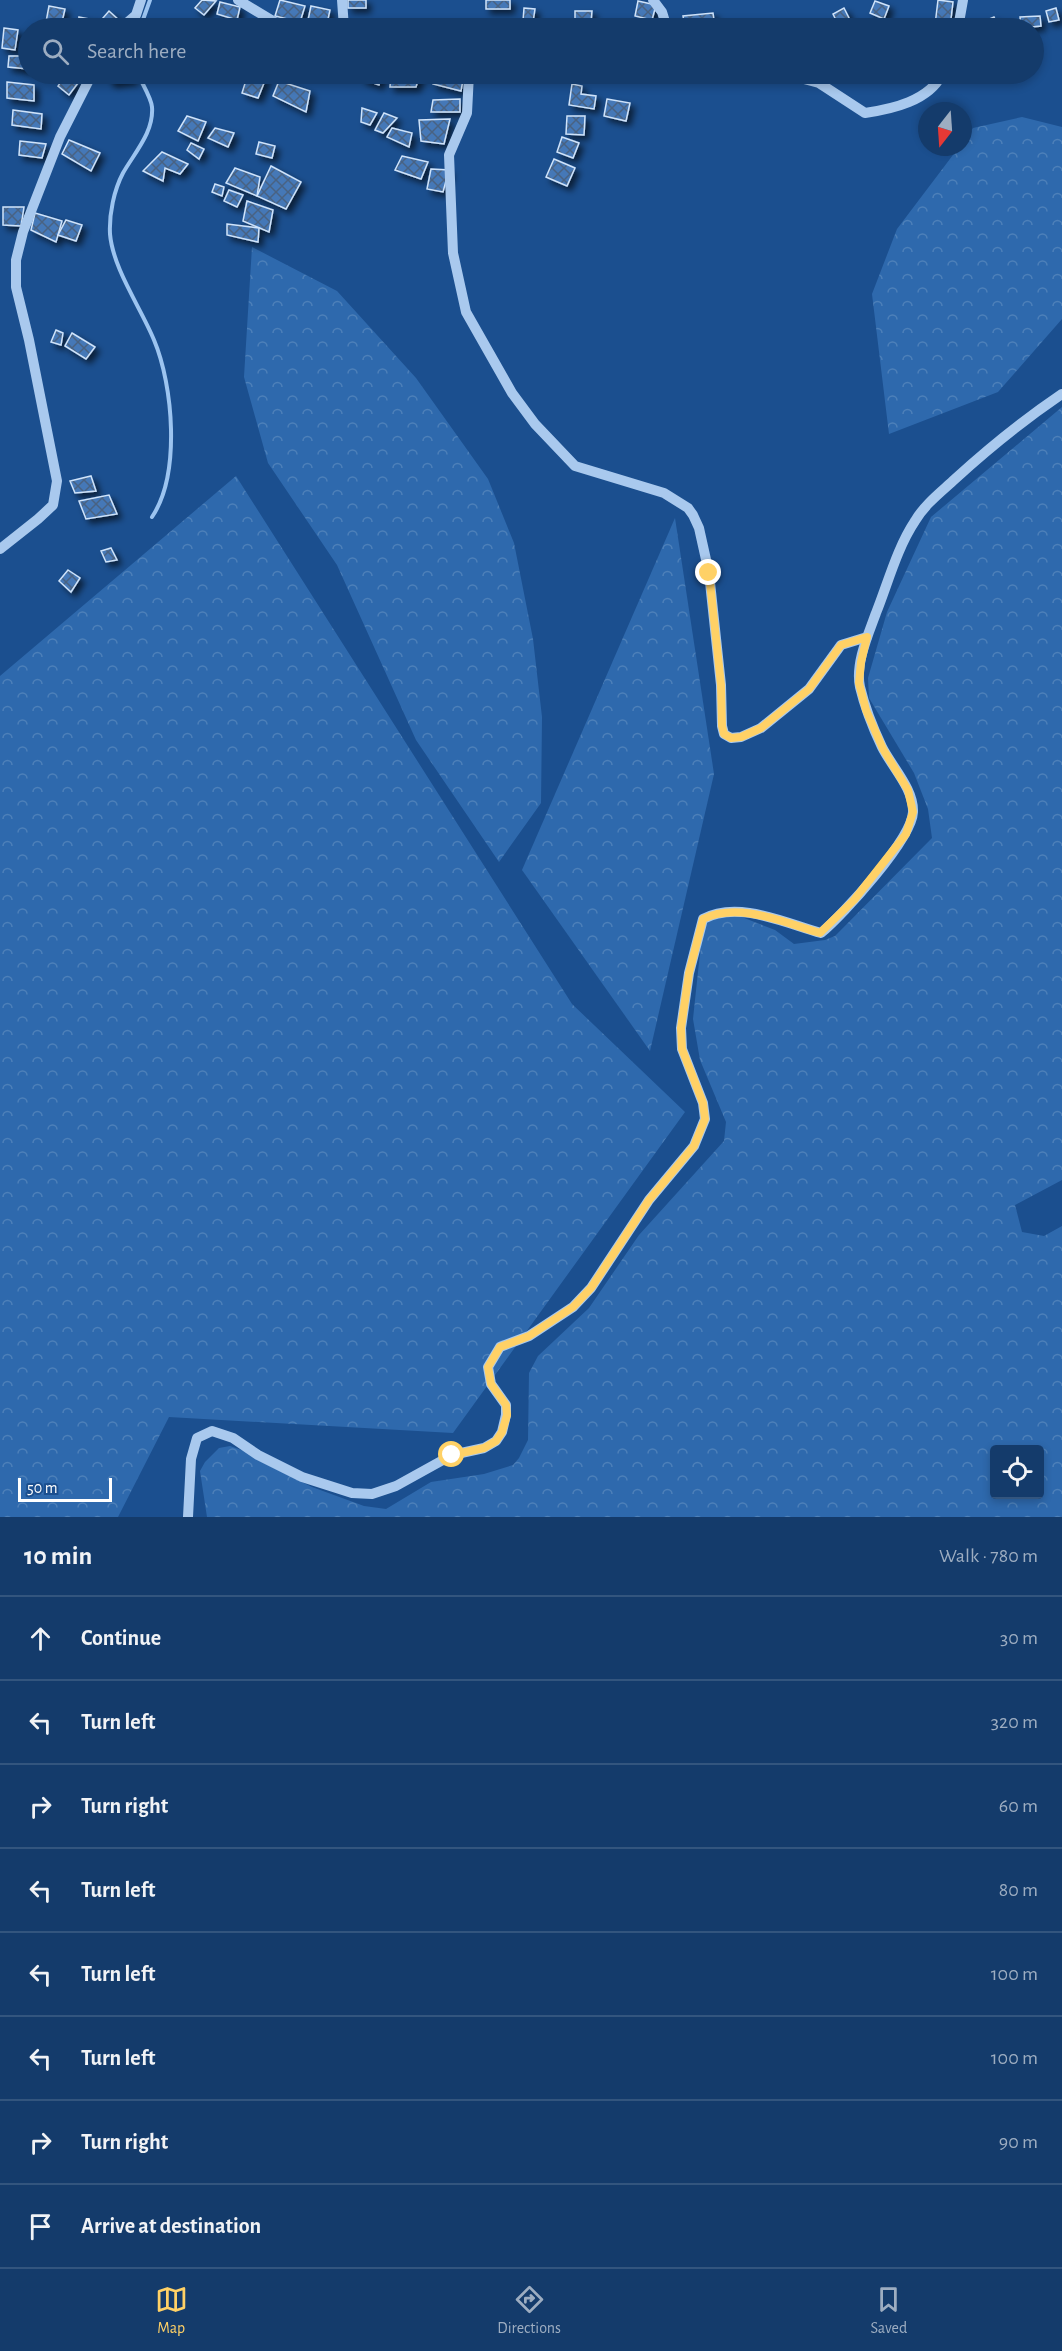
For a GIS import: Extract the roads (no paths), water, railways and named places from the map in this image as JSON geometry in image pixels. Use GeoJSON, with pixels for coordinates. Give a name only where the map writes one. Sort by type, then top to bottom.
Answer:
{"type":"FeatureCollection","features":[{"type":"Feature","properties":{"kind":"street"},"geometry":{"type":"LineString","coordinates":[[133,18],[136,15],[141,0]]}},
{"type":"Feature","properties":{"kind":"street"},"geometry":{"type":"LineString","coordinates":[[238,0],[268,18]]}},
{"type":"Feature","properties":{"kind":"street"},"geometry":{"type":"LineString","coordinates":[[342,0],[343,18]]}},
{"type":"Feature","properties":{"kind":"street"},"geometry":{"type":"LineString","coordinates":[[653,0],[664,18]]}},
{"type":"Feature","properties":{"kind":"street"},"geometry":{"type":"LineString","coordinates":[[959,18],[963,0]]}},
{"type":"Feature","properties":{"kind":"street"},"geometry":{"type":"LineString","coordinates":[[0,549],[52,505],[57,482],[16,287],[16,260],[23,232],[60,136],[87,84]]}},
{"type":"Feature","properties":{"kind":"street"},"geometry":{"type":"LineString","coordinates":[[468,84],[467,113],[449,155],[453,253],[466,312],[512,393],[535,424],[575,466],[664,493],[688,508],[693,515],[699,528],[709,573],[724,734],[731,738],[741,737],[761,728],[809,689],[841,645],[867,637]]}},
{"type":"Feature","properties":{"kind":"street"},"geometry":{"type":"LineString","coordinates":[[821,84],[865,113],[887,110],[926,94],[934,84]]}},
{"type":"Feature","properties":{"kind":"street"},"geometry":{"type":"LineString","coordinates":[[188,1517],[191,1459],[197,1438],[212,1431],[233,1438],[258,1455],[302,1477],[352,1493],[372,1494],[396,1486],[452,1455],[484,1448],[496,1441],[502,1432],[507,1415],[506,1405],[491,1384],[488,1367],[500,1347],[529,1336],[573,1307],[591,1288],[649,1200],[694,1146],[705,1119],[703,1103],[682,1049],[681,1028],[689,973],[703,919],[713,914],[746,912],[820,933],[854,900],[906,834],[913,812],[908,790],[883,749],[866,710],[859,683],[867,637],[898,557],[914,522],[926,505],[978,458],[1062,394]]}},
{"type":"Feature","properties":{"kind":"waterway"},"geometry":{"type":"LineString","coordinates":[[144,18],[150,0]]}},
{"type":"Feature","properties":{"kind":"waterway"},"geometry":{"type":"LineString","coordinates":[[143,84],[150,99],[152,116],[147,133],[117,187],[111,210],[110,234],[116,261],[149,328],[161,359],[166,381],[171,429],[170,454],[167,478],[161,499],[152,517]]}}]}
